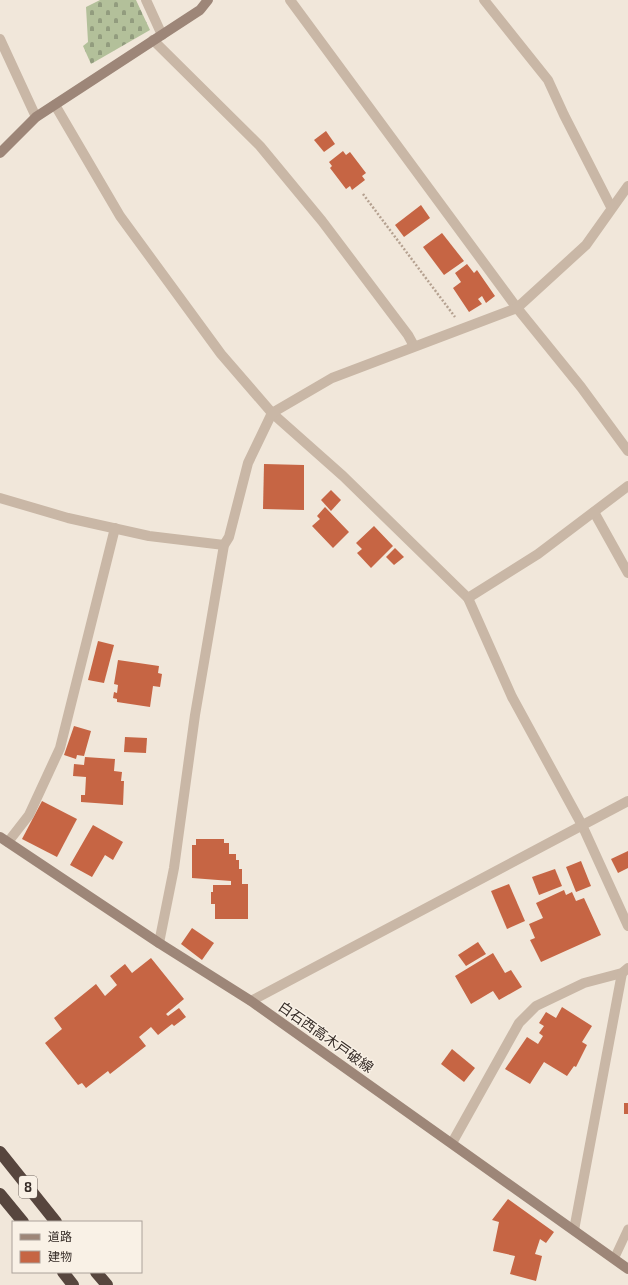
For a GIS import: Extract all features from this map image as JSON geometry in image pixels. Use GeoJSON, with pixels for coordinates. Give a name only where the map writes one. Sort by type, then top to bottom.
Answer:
{"type":"FeatureCollection","features":[{"type":"Feature","properties":{"kind":"highway","name":"8"},"geometry":{"type":"LineString","coordinates":[[0,1152],[55,1221]]}},
{"type":"Feature","properties":{"kind":"highway","name":"8"},"geometry":{"type":"LineString","coordinates":[[0,1194],[22,1221]]}},
{"type":"Feature","properties":{"kind":"highway"},"geometry":{"type":"LineString","coordinates":[[64,1273],[73,1285]]}},
{"type":"Feature","properties":{"kind":"highway"},"geometry":{"type":"LineString","coordinates":[[97,1273],[107,1285]]}},
{"type":"Feature","properties":{"kind":"main road"},"geometry":{"type":"LineString","coordinates":[[0,153],[36,117],[200,10],[208,0]]}},
{"type":"Feature","properties":{"kind":"main road","name":"白石西高木戸破線"},"geometry":{"type":"LineString","coordinates":[[4,840],[159,943],[251,1001],[628,1269]]}},
{"type":"Feature","properties":{"kind":"street"},"geometry":{"type":"LineString","coordinates":[[146,0],[165,54],[191,76],[260,146],[322,222],[408,335],[414,346]]}},
{"type":"Feature","properties":{"kind":"street"},"geometry":{"type":"LineString","coordinates":[[290,0],[517,308],[581,387],[628,451]]}},
{"type":"Feature","properties":{"kind":"street"},"geometry":{"type":"LineString","coordinates":[[484,0],[548,80],[564,115],[611,207]]}},
{"type":"Feature","properties":{"kind":"street"},"geometry":{"type":"LineString","coordinates":[[0,39],[36,117]]}},
{"type":"Feature","properties":{"kind":"street"},"geometry":{"type":"LineString","coordinates":[[55,105],[120,216],[221,354],[272,413],[343,476],[468,598],[512,697],[582,825],[628,926]]}},
{"type":"Feature","properties":{"kind":"street"},"geometry":{"type":"LineString","coordinates":[[159,943],[174,868],[195,715],[224,545],[229,537],[248,463],[272,413],[332,378],[517,308],[586,246],[611,207],[628,186]]}},
{"type":"Feature","properties":{"kind":"street"},"geometry":{"type":"LineString","coordinates":[[468,598],[538,554],[628,486]]}},
{"type":"Feature","properties":{"kind":"street"},"geometry":{"type":"LineString","coordinates":[[0,498],[68,518],[149,536],[224,545]]}},
{"type":"Feature","properties":{"kind":"street"},"geometry":{"type":"LineString","coordinates":[[594,512],[628,573]]}},
{"type":"Feature","properties":{"kind":"street"},"geometry":{"type":"LineString","coordinates":[[4,840],[29,815],[60,748],[114,528]]}},
{"type":"Feature","properties":{"kind":"street"},"geometry":{"type":"LineString","coordinates":[[251,1001],[628,801]]}},
{"type":"Feature","properties":{"kind":"street"},"geometry":{"type":"LineString","coordinates":[[452,1143],[520,1023],[536,1006],[584,982],[625,970],[574,1230]]}},
{"type":"Feature","properties":{"kind":"lane"},"geometry":{"type":"LineString","coordinates":[[614,1259],[628,1230]]}},
{"type":"Feature","properties":{"kind":"path"},"geometry":{"type":"LineString","coordinates":[[363,194],[463,328]]}},
{"type":"Feature","properties":{"kind":"green space"},"geometry":{"type":"Polygon","coordinates":[[[100,0],[136,0],[150,30],[91,64],[83,46],[88,42],[86,7],[100,0]]]}},
{"type":"Feature","properties":{"kind":"building"},"geometry":{"type":"Polygon","coordinates":[[[326,131],[335,144],[324,152],[314,140],[326,131]]]}},
{"type":"Feature","properties":{"kind":"building"},"geometry":{"type":"Polygon","coordinates":[[[343,151],[346,155],[350,152],[366,173],[362,176],[365,180],[352,190],[350,186],[346,189],[330,168],[332,166],[329,162],[343,151]]]}},
{"type":"Feature","properties":{"kind":"building"},"geometry":{"type":"Polygon","coordinates":[[[421,205],[430,218],[404,237],[395,225],[421,205]]]}},
{"type":"Feature","properties":{"kind":"building"},"geometry":{"type":"Polygon","coordinates":[[[442,233],[464,261],[444,275],[423,247],[442,233]]]}},
{"type":"Feature","properties":{"kind":"building"},"geometry":{"type":"Polygon","coordinates":[[[467,264],[474,273],[477,270],[495,296],[486,303],[482,296],[478,299],[482,304],[469,312],[453,288],[461,282],[455,273],[467,264]]]}},
{"type":"Feature","properties":{"kind":"building"},"geometry":{"type":"Polygon","coordinates":[[[264,464],[304,465],[304,510],[263,509],[264,464]]]}},
{"type":"Feature","properties":{"kind":"building"},"geometry":{"type":"Polygon","coordinates":[[[331,490],[341,500],[331,511],[321,500],[331,490]]]}},
{"type":"Feature","properties":{"kind":"building"},"geometry":{"type":"Polygon","coordinates":[[[325,507],[349,532],[333,548],[312,526],[320,519],[317,516],[325,507]]]}},
{"type":"Feature","properties":{"kind":"building"},"geometry":{"type":"Polygon","coordinates":[[[374,526],[393,546],[371,568],[357,553],[362,549],[356,543],[374,526]]]}},
{"type":"Feature","properties":{"kind":"building"},"geometry":{"type":"Polygon","coordinates":[[[395,548],[404,557],[394,565],[386,557],[395,548]]]}},
{"type":"Feature","properties":{"kind":"building"},"geometry":{"type":"Polygon","coordinates":[[[98,641],[114,645],[104,683],[88,680],[98,641]]]}},
{"type":"Feature","properties":{"kind":"building"},"geometry":{"type":"Polygon","coordinates":[[[118,660],[159,666],[158,673],[162,674],[160,687],[153,686],[150,707],[117,702],[117,699],[113,698],[114,692],[117,693],[118,685],[114,684],[118,660]]]}},
{"type":"Feature","properties":{"kind":"building"},"geometry":{"type":"Polygon","coordinates":[[[74,726],[91,731],[84,756],[77,755],[76,759],[64,755],[74,726]]]}},
{"type":"Feature","properties":{"kind":"building"},"geometry":{"type":"Polygon","coordinates":[[[125,737],[147,738],[146,753],[124,752],[125,737]]]}},
{"type":"Feature","properties":{"kind":"building"},"geometry":{"type":"Polygon","coordinates":[[[85,757],[115,759],[114,771],[122,772],[121,781],[124,781],[123,805],[81,802],[81,795],[85,795],[86,777],[73,776],[74,764],[84,765],[85,757]]]}},
{"type":"Feature","properties":{"kind":"building"},"geometry":{"type":"Polygon","coordinates":[[[42,801],[77,819],[57,857],[22,839],[42,801]]]}},
{"type":"Feature","properties":{"kind":"building"},"geometry":{"type":"Polygon","coordinates":[[[93,825],[123,842],[113,860],[105,855],[92,877],[70,865],[93,825]]]}},
{"type":"Feature","properties":{"kind":"building"},"geometry":{"type":"Polygon","coordinates":[[[196,839],[224,839],[224,843],[229,843],[229,854],[236,854],[236,860],[239,860],[239,869],[242,869],[242,884],[248,884],[248,919],[215,919],[215,904],[211,904],[211,892],[213,892],[213,885],[231,885],[231,881],[192,878],[192,845],[196,845],[196,839]]]}},
{"type":"Feature","properties":{"kind":"building"},"geometry":{"type":"Polygon","coordinates":[[[628,851],[628,868],[618,873],[611,859],[628,851]]]}},
{"type":"Feature","properties":{"kind":"building"},"geometry":{"type":"Polygon","coordinates":[[[581,861],[591,886],[576,892],[566,867],[581,861]]]}},
{"type":"Feature","properties":{"kind":"building"},"geometry":{"type":"Polygon","coordinates":[[[555,869],[562,886],[539,895],[532,877],[555,869]]]}},
{"type":"Feature","properties":{"kind":"building"},"geometry":{"type":"Polygon","coordinates":[[[509,884],[525,921],[507,929],[491,891],[509,884]]]}},
{"type":"Feature","properties":{"kind":"building"},"geometry":{"type":"Polygon","coordinates":[[[564,890],[566,895],[572,892],[576,901],[584,898],[601,935],[541,962],[530,940],[535,938],[529,924],[543,918],[536,903],[564,890]]]}},
{"type":"Feature","properties":{"kind":"building"},"geometry":{"type":"Polygon","coordinates":[[[192,928],[214,943],[202,960],[181,944],[192,928]]]}},
{"type":"Feature","properties":{"kind":"building"},"geometry":{"type":"Polygon","coordinates":[[[478,942],[486,954],[466,966],[458,955],[478,942]]]}},
{"type":"Feature","properties":{"kind":"building"},"geometry":{"type":"Polygon","coordinates":[[[493,953],[505,973],[511,970],[522,987],[499,1000],[493,991],[471,1004],[455,976],[493,953]]]}},
{"type":"Feature","properties":{"kind":"building"},"geometry":{"type":"Polygon","coordinates":[[[151,958],[184,999],[166,1014],[168,1016],[179,1008],[186,1017],[174,1026],[172,1024],[158,1035],[151,1027],[139,1037],[146,1046],[110,1074],[108,1071],[86,1088],[82,1083],[78,1085],[45,1043],[62,1029],[54,1018],[96,984],[105,996],[117,985],[110,976],[125,964],[132,973],[151,958]]]}},
{"type":"Feature","properties":{"kind":"building"},"geometry":{"type":"Polygon","coordinates":[[[562,1007],[592,1026],[582,1042],[587,1045],[576,1067],[574,1066],[567,1076],[544,1062],[530,1084],[505,1069],[527,1037],[538,1044],[543,1036],[539,1033],[544,1026],[539,1023],[546,1012],[556,1018],[562,1007]]]}},
{"type":"Feature","properties":{"kind":"building"},"geometry":{"type":"Polygon","coordinates":[[[452,1049],[475,1068],[464,1082],[441,1064],[452,1049]]]}},
{"type":"Feature","properties":{"kind":"building"},"geometry":{"type":"Polygon","coordinates":[[[624,1103],[628,1103],[628,1114],[624,1114],[624,1103]]]}},
{"type":"Feature","properties":{"kind":"building"},"geometry":{"type":"Polygon","coordinates":[[[508,1199],[554,1232],[546,1243],[540,1239],[535,1254],[542,1256],[536,1281],[510,1274],[515,1256],[493,1251],[499,1222],[492,1220],[508,1199]]]}}]}
